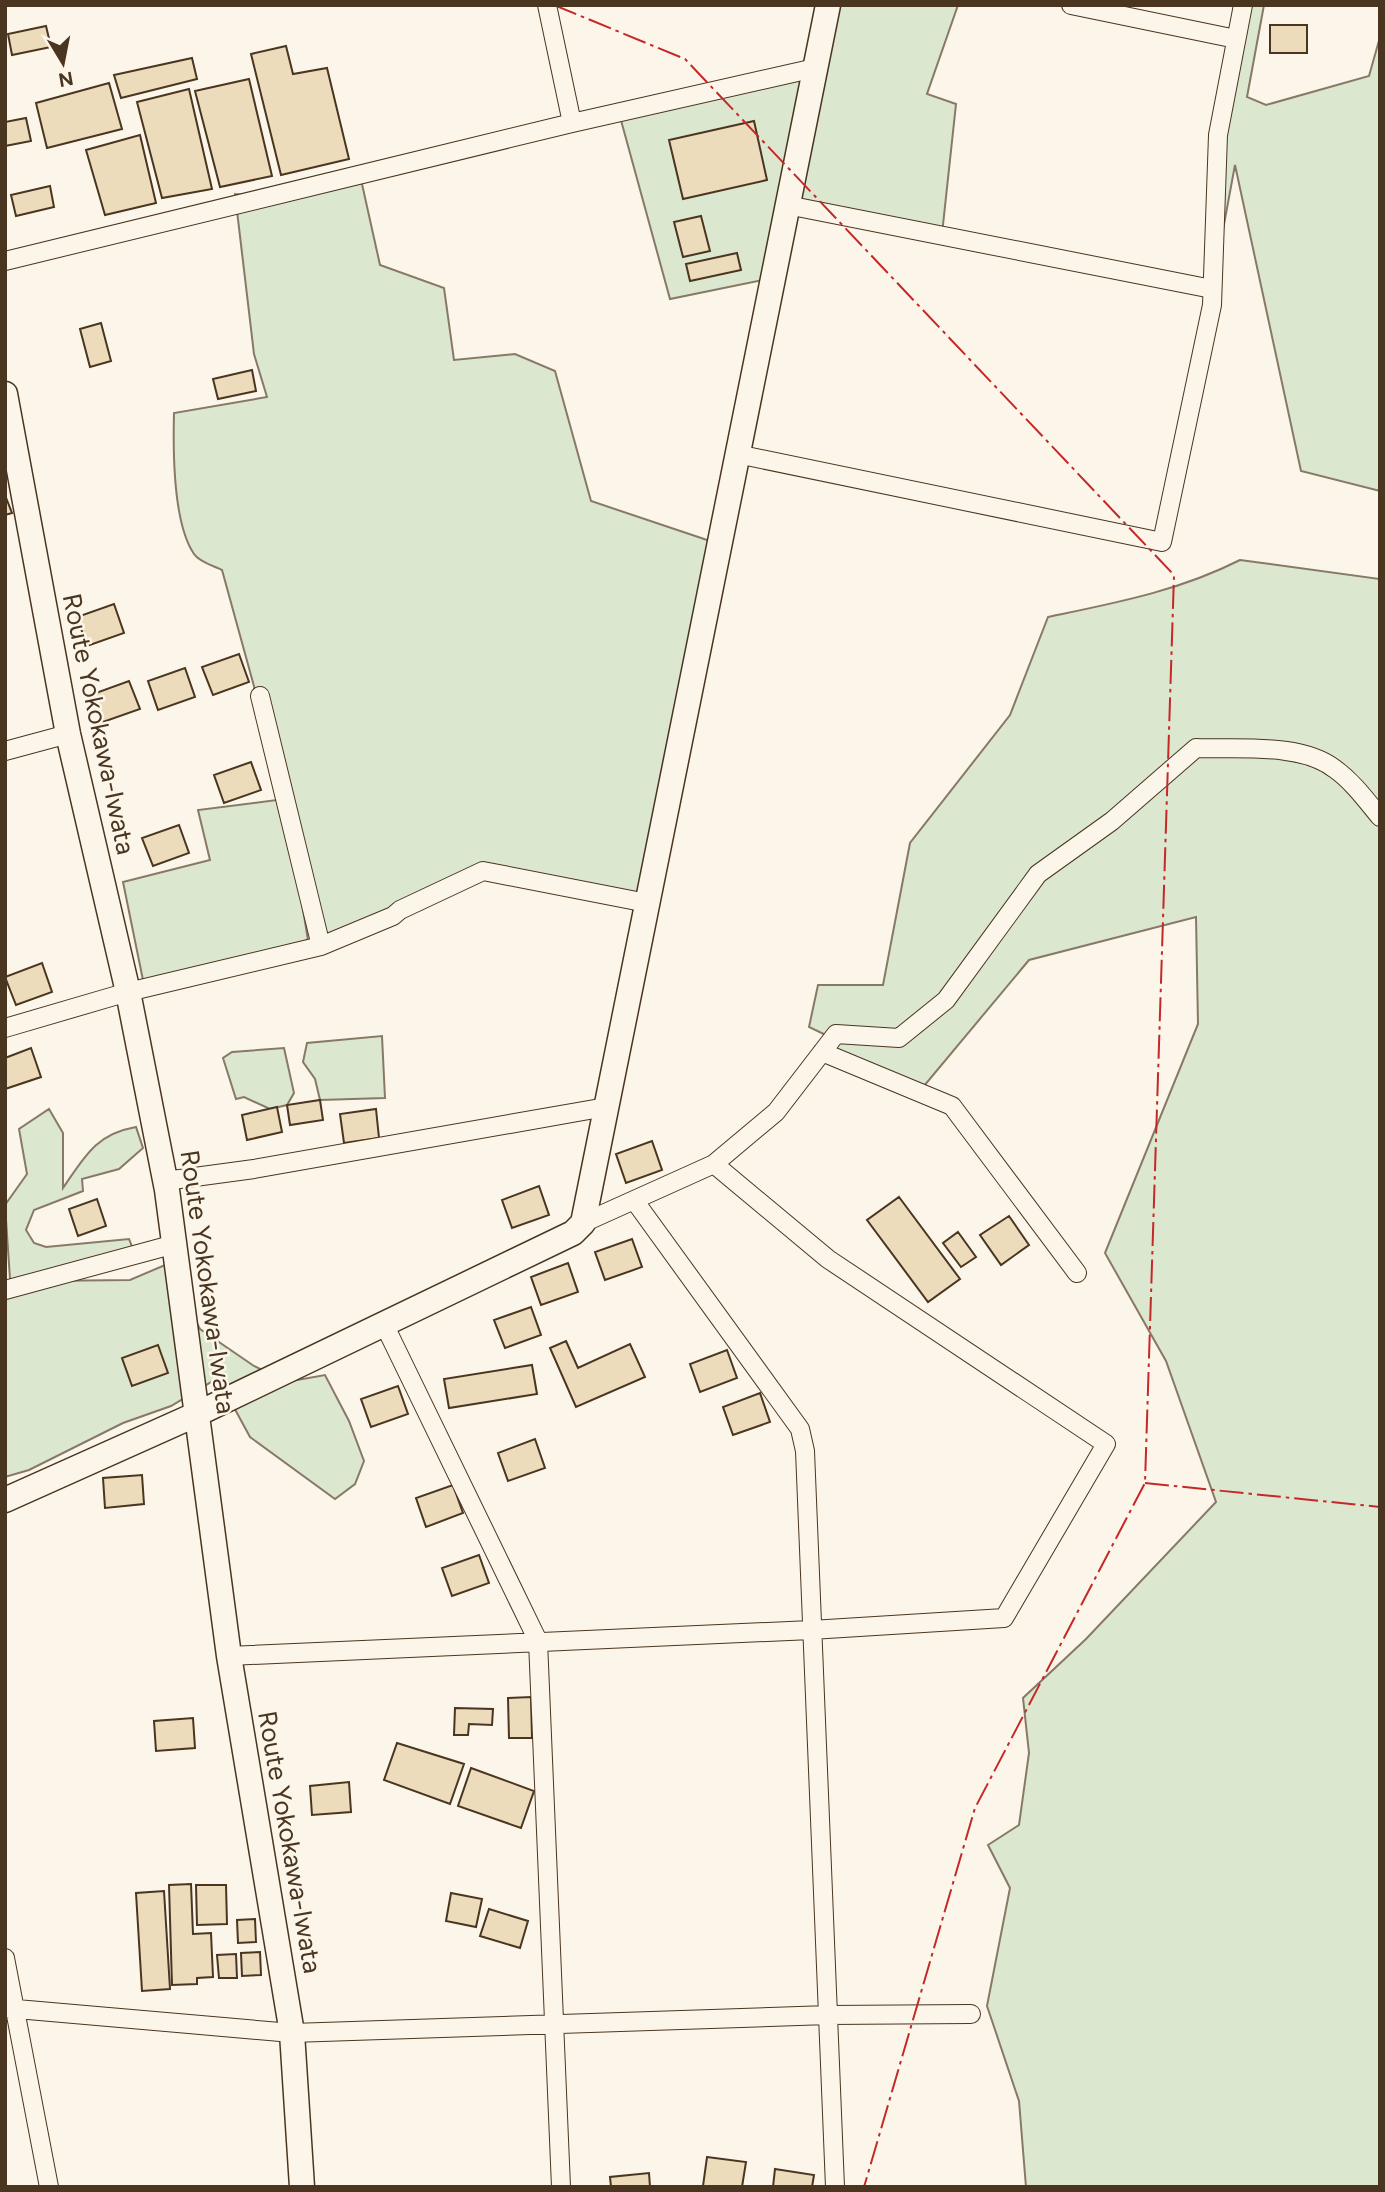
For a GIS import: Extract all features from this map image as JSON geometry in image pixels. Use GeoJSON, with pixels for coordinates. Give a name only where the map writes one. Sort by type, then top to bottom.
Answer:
{"type":"FeatureCollection","features":[{"type":"Feature","properties":{"kind":"street"},"geometry":{"type":"LineString","coordinates":[[547,5],[572,123]]}},
{"type":"Feature","properties":{"kind":"street"},"geometry":{"type":"LineString","coordinates":[[583,1223],[828,5]]}},
{"type":"Feature","properties":{"kind":"street"},"geometry":{"type":"LineString","coordinates":[[1071,5],[1236,39]]}},
{"type":"Feature","properties":{"kind":"street"},"geometry":{"type":"LineString","coordinates":[[737,454],[1162,542],[1212,305],[1218,135],[1243,5]]}},
{"type":"Feature","properties":{"kind":"street"},"geometry":{"type":"LineString","coordinates":[[5,261],[572,123],[815,68]]}},
{"type":"Feature","properties":{"kind":"street"},"geometry":{"type":"LineString","coordinates":[[788,205],[1212,289]]}},
{"type":"Feature","properties":{"kind":"street","name":"Route Yokokawa-Iwata"},"geometry":{"type":"LineString","coordinates":[[5,394],[11,466],[68,734],[128,992],[165,1181],[229,1656],[292,2033],[302,2187]]}},
{"type":"Feature","properties":{"kind":"street"},"geometry":{"type":"LineString","coordinates":[[260,696],[321,946]]}},
{"type":"Feature","properties":{"kind":"street"},"geometry":{"type":"LineString","coordinates":[[5,751],[68,734]]}},
{"type":"Feature","properties":{"kind":"street"},"geometry":{"type":"LineString","coordinates":[[5,1500],[197,1414],[573,1233],[583,1223],[714,1164],[776,1112],[836,1034],[899,1038],[946,1000],[1038,874],[1112,821],[1196,748],[1293,752],[1319,760],[1342,775],[1380,817]]}},
{"type":"Feature","properties":{"kind":"street"},"geometry":{"type":"LineString","coordinates":[[5,1027],[128,992],[321,946],[393,916],[400,910],[484,871],[647,903]]}},
{"type":"Feature","properties":{"kind":"street"},"geometry":{"type":"LineString","coordinates":[[822,1052],[952,1106],[1077,1273]]}},
{"type":"Feature","properties":{"kind":"street"},"geometry":{"type":"LineString","coordinates":[[165,1181],[254,1169],[606,1107]]}},
{"type":"Feature","properties":{"kind":"street"},"geometry":{"type":"LineString","coordinates":[[229,1656],[811,1630],[1004,1618],[1107,1444],[828,1259],[714,1164]]}},
{"type":"Feature","properties":{"kind":"street"},"geometry":{"type":"LineString","coordinates":[[634,1200],[800,1429],[804,1451],[835,2187]]}},
{"type":"Feature","properties":{"kind":"street"},"geometry":{"type":"LineString","coordinates":[[5,1290],[175,1244]]}},
{"type":"Feature","properties":{"kind":"street"},"geometry":{"type":"LineString","coordinates":[[384,1324],[537,1642],[561,2187]]}},
{"type":"Feature","properties":{"kind":"street"},"geometry":{"type":"LineString","coordinates":[[5,1958],[10,2008],[49,2187]]}},
{"type":"Feature","properties":{"kind":"street"},"geometry":{"type":"LineString","coordinates":[[10,2008],[292,2033],[828,2015],[971,2014]]}},
{"type":"Feature","properties":{"kind":"green space"},"geometry":{"type":"Polygon","coordinates":[[[828,5],[958,5],[927,94],[956,104],[942,234],[788,205],[773,278],[670,299],[619,113],[815,68],[828,5]]]}},
{"type":"Feature","properties":{"kind":"green space"},"geometry":{"type":"Polygon","coordinates":[[[1243,5],[1264,5],[1247,97],[1266,105],[1369,76],[1380,37],[1380,491],[1301,471],[1235,165],[1212,289],[1218,144],[1243,5]]]}},
{"type":"Feature","properties":{"kind":"green space"},"geometry":{"type":"Polygon","coordinates":[[[360,175],[380,265],[444,288],[454,360],[515,354],[555,371],[591,501],[719,544],[637,901],[477,869],[321,946],[288,817],[308,940],[144,985],[123,882],[210,860],[198,810],[285,799],[222,570],[196,557],[182,524],[176,486],[174,413],[267,397],[254,354],[235,194],[270,197],[360,175]]]}},
{"type":"Feature","properties":{"kind":"green space"},"geometry":{"type":"Polygon","coordinates":[[[1240,560],[1380,579],[1380,2187],[1026,2187],[1019,2101],[987,2006],[1010,1888],[988,1845],[1019,1825],[1029,1753],[1023,1698],[1086,1639],[1216,1502],[1166,1361],[1105,1253],[1198,1024],[1196,917],[1029,960],[919,1092],[822,1052],[832,1038],[809,1027],[818,985],[883,985],[910,843],[1010,715],[1048,617],[1170,588],[1240,560]]]}},
{"type":"Feature","properties":{"kind":"green space"},"geometry":{"type":"Polygon","coordinates":[[[382,1036],[385,1098],[320,1100],[315,1079],[303,1062],[307,1043],[382,1036]]]}},
{"type":"Feature","properties":{"kind":"green space"},"geometry":{"type":"Polygon","coordinates":[[[284,1048],[294,1093],[287,1105],[270,1109],[244,1097],[236,1099],[223,1058],[232,1052],[284,1048]]]}},
{"type":"Feature","properties":{"kind":"green space"},"geometry":{"type":"Polygon","coordinates":[[[49,1109],[63,1133],[63,1188],[93,1148],[111,1135],[136,1127],[143,1148],[119,1169],[82,1179],[83,1191],[34,1210],[26,1230],[34,1243],[46,1247],[129,1239],[133,1249],[39,1281],[130,1280],[165,1265],[200,1329],[254,1366],[286,1382],[325,1375],[349,1421],[364,1461],[355,1484],[335,1499],[250,1437],[218,1378],[171,1406],[123,1423],[29,1470],[5,1477],[5,1292],[25,1284],[10,1279],[5,1205],[27,1174],[19,1129],[49,1109]]]}},
{"type":"Feature","properties":{"kind":"building"},"geometry":{"type":"Polygon","coordinates":[[[1270,25],[1307,25],[1307,53],[1270,53],[1270,25]]]}},
{"type":"Feature","properties":{"kind":"building"},"geometry":{"type":"Polygon","coordinates":[[[46,26],[51,47],[12,55],[8,34],[46,26]]]}},
{"type":"Feature","properties":{"kind":"building"},"geometry":{"type":"Polygon","coordinates":[[[286,46],[293,74],[327,68],[349,159],[281,175],[251,54],[286,46]]]}},
{"type":"Feature","properties":{"kind":"building"},"geometry":{"type":"Polygon","coordinates":[[[192,58],[197,79],[121,98],[114,75],[192,58]]]}},
{"type":"Feature","properties":{"kind":"building"},"geometry":{"type":"Polygon","coordinates":[[[249,79],[272,176],[220,187],[195,91],[249,79]]]}},
{"type":"Feature","properties":{"kind":"building"},"geometry":{"type":"Polygon","coordinates":[[[109,83],[122,129],[47,148],[36,103],[109,83]]]}},
{"type":"Feature","properties":{"kind":"building"},"geometry":{"type":"Polygon","coordinates":[[[189,89],[212,189],[162,198],[137,102],[189,89]]]}},
{"type":"Feature","properties":{"kind":"building"},"geometry":{"type":"Polygon","coordinates":[[[26,118],[31,141],[5,146],[5,122],[26,118]]]}},
{"type":"Feature","properties":{"kind":"building"},"geometry":{"type":"Polygon","coordinates":[[[754,121],[767,180],[683,199],[669,140],[754,121]]]}},
{"type":"Feature","properties":{"kind":"building"},"geometry":{"type":"Polygon","coordinates":[[[140,135],[156,203],[105,215],[86,150],[140,135]]]}},
{"type":"Feature","properties":{"kind":"building"},"geometry":{"type":"Polygon","coordinates":[[[50,186],[54,207],[16,216],[11,195],[50,186]]]}},
{"type":"Feature","properties":{"kind":"building"},"geometry":{"type":"Polygon","coordinates":[[[701,216],[710,251],[683,257],[674,222],[701,216]]]}},
{"type":"Feature","properties":{"kind":"building"},"geometry":{"type":"Polygon","coordinates":[[[737,253],[741,270],[690,281],[686,264],[737,253]]]}},
{"type":"Feature","properties":{"kind":"building"},"geometry":{"type":"Polygon","coordinates":[[[101,323],[111,361],[90,367],[80,329],[101,323]]]}},
{"type":"Feature","properties":{"kind":"building"},"geometry":{"type":"Polygon","coordinates":[[[252,370],[256,391],[218,399],[213,379],[252,370]]]}},
{"type":"Feature","properties":{"kind":"building"},"geometry":{"type":"Polygon","coordinates":[[[5,495],[12,513],[5,515],[5,495]]]}},
{"type":"Feature","properties":{"kind":"building"},"geometry":{"type":"Polygon","coordinates":[[[114,604],[124,633],[87,646],[77,617],[114,604]]]}},
{"type":"Feature","properties":{"kind":"building"},"geometry":{"type":"Polygon","coordinates":[[[239,654],[249,682],[213,695],[202,667],[239,654]]]}},
{"type":"Feature","properties":{"kind":"building"},"geometry":{"type":"Polygon","coordinates":[[[185,668],[195,697],[158,710],[148,681],[185,668]]]}},
{"type":"Feature","properties":{"kind":"building"},"geometry":{"type":"Polygon","coordinates":[[[129,681],[140,709],[103,722],[93,694],[129,681]]]}},
{"type":"Feature","properties":{"kind":"building"},"geometry":{"type":"Polygon","coordinates":[[[251,762],[261,790],[224,803],[214,775],[251,762]]]}},
{"type":"Feature","properties":{"kind":"building"},"geometry":{"type":"Polygon","coordinates":[[[179,825],[189,853],[153,866],[142,838],[179,825]]]}},
{"type":"Feature","properties":{"kind":"building"},"geometry":{"type":"Polygon","coordinates":[[[42,963],[52,992],[16,1005],[5,977],[42,963]]]}},
{"type":"Feature","properties":{"kind":"building"},"geometry":{"type":"Polygon","coordinates":[[[31,1048],[41,1077],[5,1089],[5,1058],[31,1048]]]}},
{"type":"Feature","properties":{"kind":"building"},"geometry":{"type":"Polygon","coordinates":[[[320,1100],[323,1120],[290,1125],[287,1105],[320,1100]]]}},
{"type":"Feature","properties":{"kind":"building"},"geometry":{"type":"Polygon","coordinates":[[[277,1107],[282,1132],[247,1140],[242,1115],[277,1107]]]}},
{"type":"Feature","properties":{"kind":"building"},"geometry":{"type":"Polygon","coordinates":[[[376,1109],[379,1138],[344,1143],[340,1114],[376,1109]]]}},
{"type":"Feature","properties":{"kind":"building"},"geometry":{"type":"Polygon","coordinates":[[[652,1141],[662,1170],[626,1183],[616,1154],[652,1141]]]}},
{"type":"Feature","properties":{"kind":"building"},"geometry":{"type":"Polygon","coordinates":[[[539,1186],[549,1215],[512,1228],[502,1200],[539,1186]]]}},
{"type":"Feature","properties":{"kind":"building"},"geometry":{"type":"Polygon","coordinates":[[[899,1197],[960,1279],[928,1302],[867,1220],[899,1197]]]}},
{"type":"Feature","properties":{"kind":"building"},"geometry":{"type":"Polygon","coordinates":[[[97,1199],[106,1226],[78,1236],[69,1209],[97,1199]]]}},
{"type":"Feature","properties":{"kind":"building"},"geometry":{"type":"Polygon","coordinates":[[[1009,1216],[1029,1245],[1001,1265],[980,1235],[1009,1216]]]}},
{"type":"Feature","properties":{"kind":"building"},"geometry":{"type":"Polygon","coordinates":[[[958,1232],[976,1257],[961,1267],[943,1243],[958,1232]]]}},
{"type":"Feature","properties":{"kind":"building"},"geometry":{"type":"Polygon","coordinates":[[[632,1239],[642,1267],[605,1280],[595,1252],[632,1239]]]}},
{"type":"Feature","properties":{"kind":"building"},"geometry":{"type":"Polygon","coordinates":[[[568,1263],[578,1292],[541,1305],[531,1277],[568,1263]]]}},
{"type":"Feature","properties":{"kind":"building"},"geometry":{"type":"Polygon","coordinates":[[[531,1307],[541,1335],[505,1348],[494,1320],[531,1307]]]}},
{"type":"Feature","properties":{"kind":"building"},"geometry":{"type":"Polygon","coordinates":[[[566,1341],[578,1368],[630,1344],[645,1377],[576,1407],[550,1348],[566,1341]]]}},
{"type":"Feature","properties":{"kind":"building"},"geometry":{"type":"Polygon","coordinates":[[[158,1345],[168,1373],[132,1386],[122,1358],[158,1345]]]}},
{"type":"Feature","properties":{"kind":"building"},"geometry":{"type":"Polygon","coordinates":[[[727,1350],[737,1378],[700,1392],[690,1364],[727,1350]]]}},
{"type":"Feature","properties":{"kind":"building"},"geometry":{"type":"Polygon","coordinates":[[[532,1365],[537,1394],[449,1408],[444,1379],[532,1365]]]}},
{"type":"Feature","properties":{"kind":"building"},"geometry":{"type":"Polygon","coordinates":[[[398,1386],[408,1414],[371,1427],[361,1399],[398,1386]]]}},
{"type":"Feature","properties":{"kind":"building"},"geometry":{"type":"Polygon","coordinates":[[[760,1393],[770,1422],[733,1435],[723,1407],[760,1393]]]}},
{"type":"Feature","properties":{"kind":"building"},"geometry":{"type":"Polygon","coordinates":[[[535,1439],[545,1468],[508,1481],[498,1453],[535,1439]]]}},
{"type":"Feature","properties":{"kind":"building"},"geometry":{"type":"Polygon","coordinates":[[[142,1475],[144,1504],[105,1508],[103,1478],[142,1475]]]}},
{"type":"Feature","properties":{"kind":"building"},"geometry":{"type":"Polygon","coordinates":[[[453,1485],[463,1513],[426,1527],[416,1498],[453,1485]]]}},
{"type":"Feature","properties":{"kind":"building"},"geometry":{"type":"Polygon","coordinates":[[[479,1555],[489,1583],[452,1596],[442,1568],[479,1555]]]}},
{"type":"Feature","properties":{"kind":"building"},"geometry":{"type":"Polygon","coordinates":[[[531,1697],[532,1738],[509,1738],[508,1698],[531,1697]]]}},
{"type":"Feature","properties":{"kind":"building"},"geometry":{"type":"Polygon","coordinates":[[[455,1708],[493,1709],[492,1725],[469,1724],[468,1735],[454,1735],[455,1708]]]}},
{"type":"Feature","properties":{"kind":"building"},"geometry":{"type":"Polygon","coordinates":[[[193,1718],[195,1748],[156,1751],[154,1721],[193,1718]]]}},
{"type":"Feature","properties":{"kind":"building"},"geometry":{"type":"Polygon","coordinates":[[[397,1743],[464,1764],[450,1804],[384,1780],[397,1743]]]}},
{"type":"Feature","properties":{"kind":"building"},"geometry":{"type":"Polygon","coordinates":[[[471,1768],[534,1791],[521,1828],[458,1806],[471,1768]]]}},
{"type":"Feature","properties":{"kind":"building"},"geometry":{"type":"Polygon","coordinates":[[[349,1782],[351,1812],[312,1815],[310,1786],[349,1782]]]}},
{"type":"Feature","properties":{"kind":"building"},"geometry":{"type":"Polygon","coordinates":[[[191,1884],[193,1934],[211,1933],[213,1977],[197,1978],[197,1984],[172,1985],[169,1885],[191,1884]]]}},
{"type":"Feature","properties":{"kind":"building"},"geometry":{"type":"Polygon","coordinates":[[[196,1885],[226,1885],[227,1924],[197,1925],[196,1885]]]}},
{"type":"Feature","properties":{"kind":"building"},"geometry":{"type":"Polygon","coordinates":[[[164,1891],[170,1989],[142,1991],[136,1893],[164,1891]]]}},
{"type":"Feature","properties":{"kind":"building"},"geometry":{"type":"Polygon","coordinates":[[[451,1893],[482,1899],[476,1927],[446,1921],[451,1893]]]}},
{"type":"Feature","properties":{"kind":"building"},"geometry":{"type":"Polygon","coordinates":[[[489,1909],[528,1921],[520,1948],[480,1936],[489,1909]]]}},
{"type":"Feature","properties":{"kind":"building"},"geometry":{"type":"Polygon","coordinates":[[[255,1919],[256,1942],[238,1943],[237,1920],[255,1919]]]}},
{"type":"Feature","properties":{"kind":"building"},"geometry":{"type":"Polygon","coordinates":[[[260,1952],[261,1975],[242,1976],[241,1953],[260,1952]]]}},
{"type":"Feature","properties":{"kind":"building"},"geometry":{"type":"Polygon","coordinates":[[[236,1954],[237,1978],[219,1978],[217,1955],[236,1954]]]}},
{"type":"Feature","properties":{"kind":"building"},"geometry":{"type":"Polygon","coordinates":[[[707,2157],[746,2162],[742,2187],[703,2186],[707,2157]]]}},
{"type":"Feature","properties":{"kind":"building"},"geometry":{"type":"Polygon","coordinates":[[[775,2169],[814,2175],[812,2187],[773,2187],[775,2169]]]}},
{"type":"Feature","properties":{"kind":"building"},"geometry":{"type":"Polygon","coordinates":[[[649,2173],[650,2187],[611,2187],[610,2177],[649,2173]]]}},
{"type":"Feature","properties":{"kind":"power"},"geometry":{"type":"LineString","coordinates":[[554,5],[685,59],[1174,575],[1145,1483],[975,1808],[864,2187]]}},
{"type":"Feature","properties":{"kind":"power"},"geometry":{"type":"LineString","coordinates":[[1145,1483],[1380,1507]]}}]}
